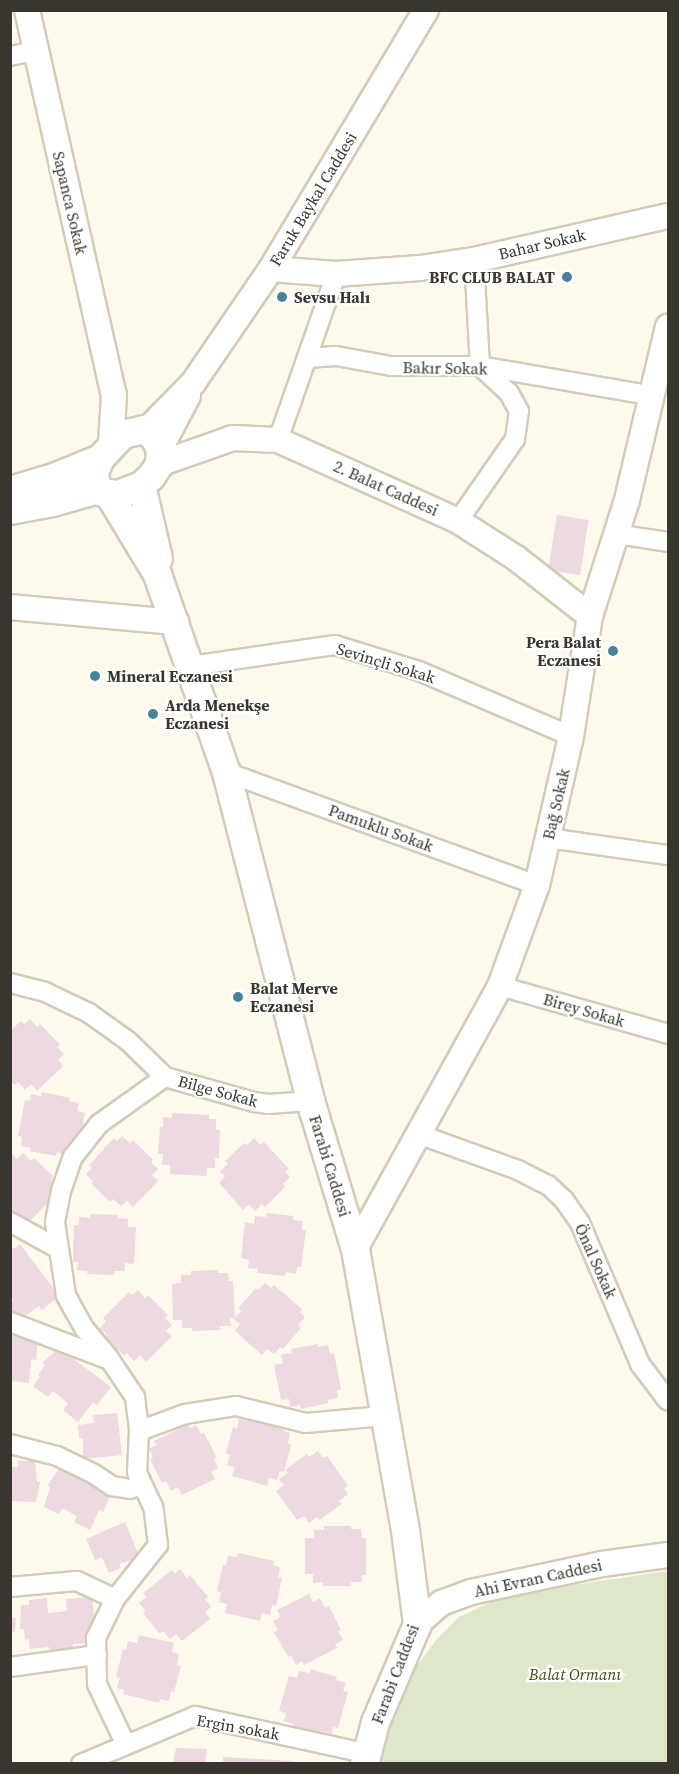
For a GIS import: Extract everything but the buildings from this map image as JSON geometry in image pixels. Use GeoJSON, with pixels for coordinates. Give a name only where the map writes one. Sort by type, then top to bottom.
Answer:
{"type":"FeatureCollection","features":[{"type":"Feature","properties":{"kind":"main road"},"geometry":{"type":"LineString","coordinates":[[10,510],[103,491],[117,494],[141,485],[151,476],[151,443],[122,434],[105,451],[94,472],[103,491],[158,574]]}},
{"type":"Feature","properties":{"kind":"main road"},"geometry":{"type":"LineString","coordinates":[[10,490],[56,476],[105,451]]}},
{"type":"Feature","properties":{"kind":"main road"},"geometry":{"type":"LineString","coordinates":[[141,485],[158,555],[158,574]]}},
{"type":"Feature","properties":{"kind":"main road","name":"Farabi Caddesi"},"geometry":{"type":"LineString","coordinates":[[158,574],[226,772],[311,1101],[355,1249],[405,1530],[417,1624],[375,1722],[364,1758]]}},
{"type":"Feature","properties":{"kind":"street","name":"Sapanca Sokak"},"geometry":{"type":"LineString","coordinates":[[27,10],[114,395],[105,451]]}},
{"type":"Feature","properties":{"kind":"street","name":"Faruk Baykal Caddesi"},"geometry":{"type":"LineString","coordinates":[[151,443],[182,412],[193,383],[271,269],[426,10]]}},
{"type":"Feature","properties":{"kind":"street"},"geometry":{"type":"LineString","coordinates":[[10,56],[36,51]]}},
{"type":"Feature","properties":{"kind":"street","name":"Bahar Sokak"},"geometry":{"type":"LineString","coordinates":[[271,269],[336,274],[420,268],[474,260],[669,216]]}},
{"type":"Feature","properties":{"kind":"street"},"geometry":{"type":"LineString","coordinates":[[458,521],[515,439],[519,411],[509,393],[480,366],[474,260]]}},
{"type":"Feature","properties":{"kind":"street"},"geometry":{"type":"LineString","coordinates":[[278,440],[336,274]]}},
{"type":"Feature","properties":{"kind":"street","name":"Bağ Sokak"},"geometry":{"type":"LineString","coordinates":[[355,1249],[500,986],[537,885],[571,736],[590,616],[616,534],[669,327]]}},
{"type":"Feature","properties":{"kind":"street","name":"Bakır Sokak"},"geometry":{"type":"LineString","coordinates":[[307,358],[336,356],[391,366],[480,366],[653,396]]}},
{"type":"Feature","properties":{"kind":"street","name":"Sapanca Sokak"},"geometry":{"type":"LineString","coordinates":[[114,395],[151,443]]}},
{"type":"Feature","properties":{"kind":"street","name":"2. Balat Caddesi"},"geometry":{"type":"LineString","coordinates":[[151,443],[233,438],[278,440],[458,521],[516,558],[590,616]]}},
{"type":"Feature","properties":{"kind":"street"},"geometry":{"type":"LineString","coordinates":[[616,534],[669,542]]}},
{"type":"Feature","properties":{"kind":"street"},"geometry":{"type":"LineString","coordinates":[[10,607],[176,622]]}},
{"type":"Feature","properties":{"kind":"street","name":"Sevinçli Sokak"},"geometry":{"type":"LineString","coordinates":[[191,666],[335,645],[419,670],[571,736]]}},
{"type":"Feature","properties":{"kind":"street","name":"Pamuklu Sokak"},"geometry":{"type":"LineString","coordinates":[[226,772],[537,885]]}},
{"type":"Feature","properties":{"kind":"street"},"geometry":{"type":"LineString","coordinates":[[548,838],[669,855]]}},
{"type":"Feature","properties":{"kind":"street","name":"Bilge Sokak"},"geometry":{"type":"LineString","coordinates":[[10,983],[45,992],[89,1013],[128,1041],[165,1077],[254,1102],[268,1104],[311,1101]]}},
{"type":"Feature","properties":{"kind":"street","name":"Birey Sokak"},"geometry":{"type":"LineString","coordinates":[[500,986],[669,1034]]}},
{"type":"Feature","properties":{"kind":"street"},"geometry":{"type":"LineString","coordinates":[[125,1743],[97,1684],[96,1638],[115,1599],[158,1545],[153,1507],[137,1472],[139,1431],[135,1397],[110,1359],[84,1328],[66,1295],[56,1222],[61,1191],[73,1157],[99,1124],[165,1077]]}},
{"type":"Feature","properties":{"kind":"street","name":"Önal Sokak"},"geometry":{"type":"LineString","coordinates":[[418,1134],[518,1170],[548,1185],[564,1200],[580,1223],[640,1364],[669,1401]]}},
{"type":"Feature","properties":{"kind":"street"},"geometry":{"type":"LineString","coordinates":[[10,1222],[59,1248]]}},
{"type":"Feature","properties":{"kind":"street"},"geometry":{"type":"LineString","coordinates":[[10,1322],[110,1359]]}},
{"type":"Feature","properties":{"kind":"street"},"geometry":{"type":"LineString","coordinates":[[139,1431],[185,1414],[236,1406],[306,1423],[384,1416]]}},
{"type":"Feature","properties":{"kind":"street"},"geometry":{"type":"LineString","coordinates":[[10,1444],[57,1456],[94,1474],[112,1486],[130,1489],[142,1485]]}},
{"type":"Feature","properties":{"kind":"street","name":"Ahi Evran Caddesi"},"geometry":{"type":"LineString","coordinates":[[417,1624],[441,1603],[471,1592],[602,1564],[669,1555]]}},
{"type":"Feature","properties":{"kind":"street"},"geometry":{"type":"LineString","coordinates":[[10,1587],[77,1581],[115,1599]]}},
{"type":"Feature","properties":{"kind":"street"},"geometry":{"type":"LineString","coordinates":[[10,1667],[97,1655]]}},
{"type":"Feature","properties":{"kind":"street","name":"Ergin sokak"},"geometry":{"type":"LineString","coordinates":[[81,1764],[125,1743],[195,1716],[364,1758]]}},
{"type":"Feature","properties":{"kind":"green space","name":"Balat Ormanı"},"geometry":{"type":"Polygon","coordinates":[[[668,1571],[668,1763],[377,1764],[396,1703],[415,1668],[437,1639],[459,1617],[507,1595],[668,1571]]]}},
{"type":"Feature","properties":{"kind":"place","name":"BFC CLUB BALAT"},"geometry":{"type":"Point","coordinates":[567,277]}},
{"type":"Feature","properties":{"kind":"place","name":"Sevsu Halı"},"geometry":{"type":"Point","coordinates":[282,297]}},
{"type":"Feature","properties":{"kind":"place","name":"Pera Balat Eczanesi"},"geometry":{"type":"Point","coordinates":[613,651]}},
{"type":"Feature","properties":{"kind":"place","name":"Mineral Eczanesi"},"geometry":{"type":"Point","coordinates":[95,676]}},
{"type":"Feature","properties":{"kind":"place","name":"Arda Menekşe Eczanesi"},"geometry":{"type":"Point","coordinates":[153,714]}},
{"type":"Feature","properties":{"kind":"place","name":"Balat Merve Eczanesi"},"geometry":{"type":"Point","coordinates":[238,997]}}]}
